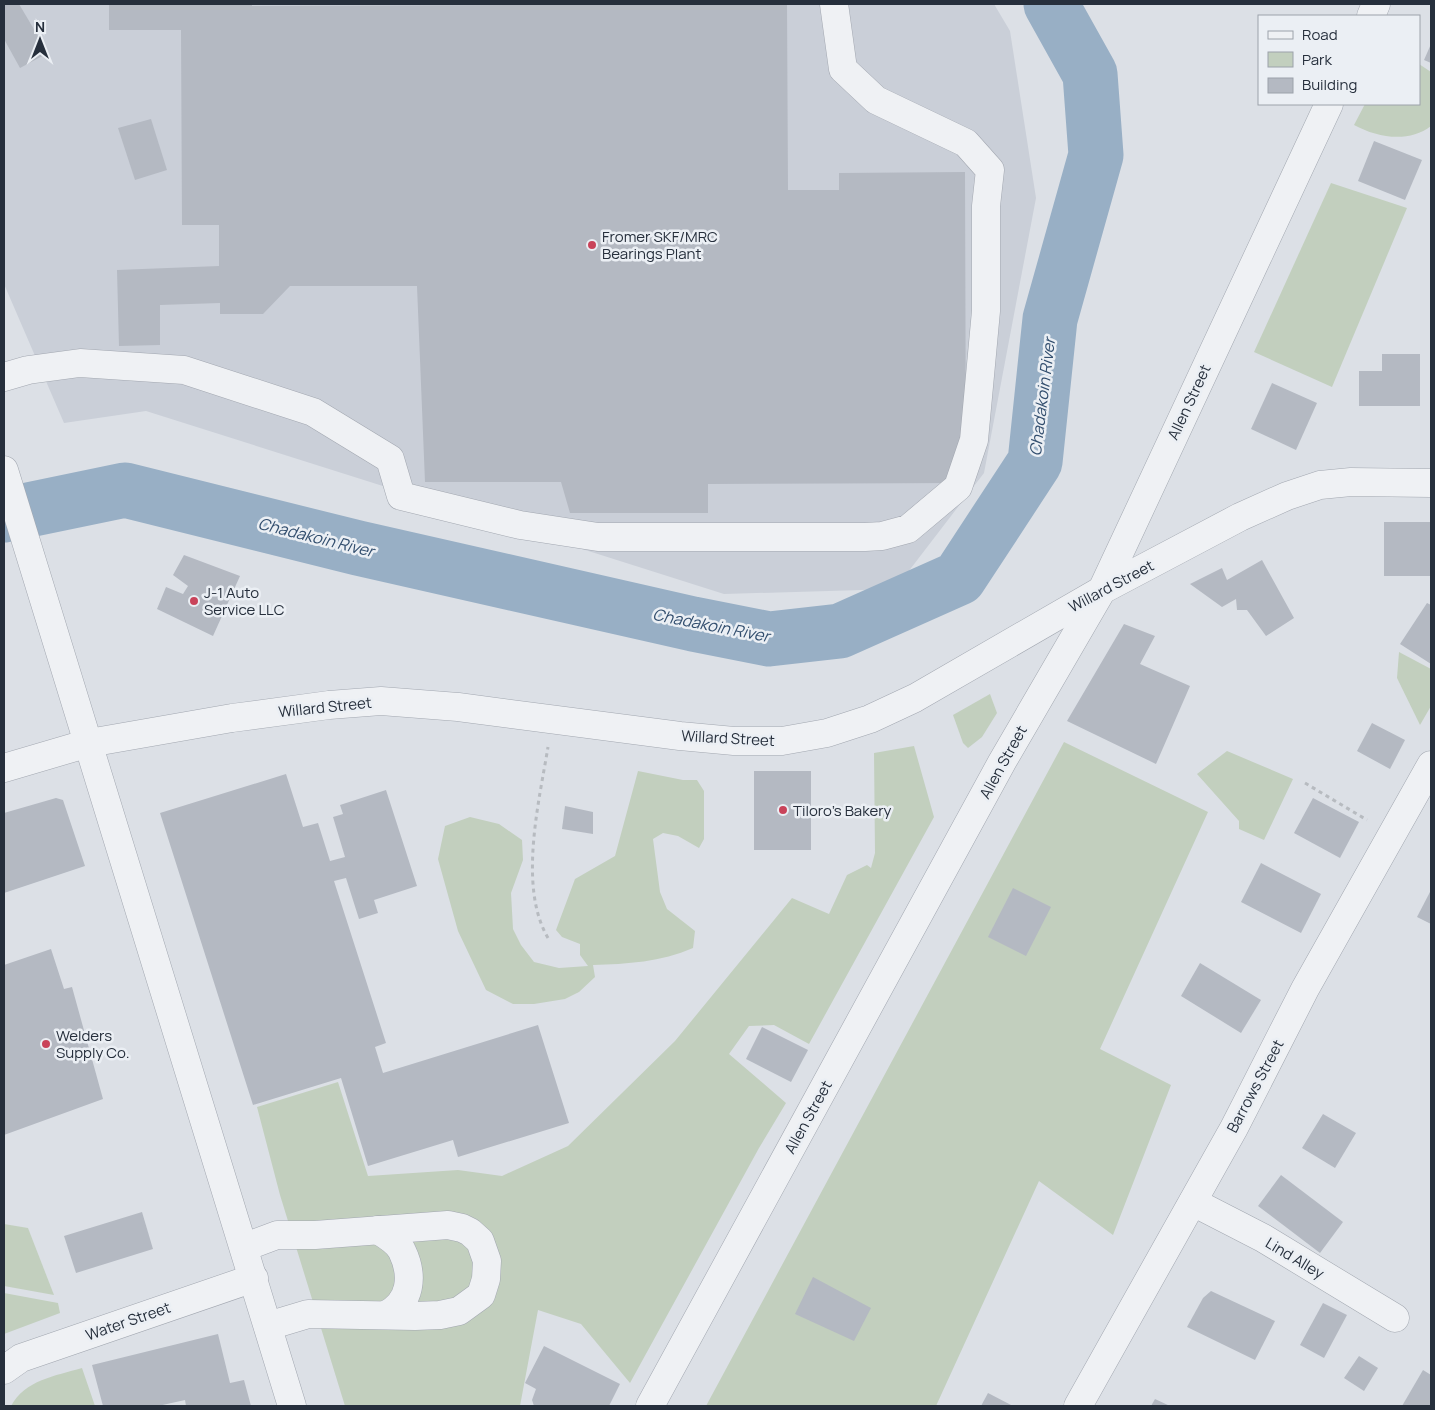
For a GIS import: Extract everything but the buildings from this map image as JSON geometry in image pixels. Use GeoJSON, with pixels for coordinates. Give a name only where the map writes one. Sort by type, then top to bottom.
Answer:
{"type":"FeatureCollection","features":[{"type":"Feature","properties":{"kind":"street"},"geometry":{"type":"LineString","coordinates":[[4,377],[28,370],[80,363],[184,370],[313,412],[390,459],[401,496],[520,525],[608,537],[865,537],[882,536],[908,528],[958,487],[974,440],[986,311],[986,206],[990,170],[966,143],[876,100],[843,69],[834,4]]}},
{"type":"Feature","properties":{"kind":"street","name":"Allen Street"},"geometry":{"type":"LineString","coordinates":[[650,1406],[1002,762],[1102,590],[1330,105]]}},
{"type":"Feature","properties":{"kind":"street"},"geometry":{"type":"LineString","coordinates":[[4,470],[245,1247],[292,1406]]}},
{"type":"Feature","properties":{"kind":"street","name":"Willard Street"},"geometry":{"type":"LineString","coordinates":[[4,768],[89,743],[232,718],[329,705],[381,701],[458,707],[680,736],[734,740],[782,740],[827,733],[870,719],[915,698],[1102,590],[1240,517],[1303,490],[1320,485],[1351,482],[1431,483]]}},
{"type":"Feature","properties":{"kind":"street","name":"Barrows Street"},"geometry":{"type":"LineString","coordinates":[[1078,1406],[1193,1202],[1306,989],[1431,765]]}},
{"type":"Feature","properties":{"kind":"street","name":"Lind Alley"},"geometry":{"type":"LineString","coordinates":[[1193,1202],[1213,1214],[1263,1238],[1395,1318]]}},
{"type":"Feature","properties":{"kind":"street"},"geometry":{"type":"LineString","coordinates":[[245,1247],[276,1235],[433,1225],[462,1228],[480,1242],[488,1269],[481,1296],[460,1311],[440,1315],[308,1314],[268,1326]]}},
{"type":"Feature","properties":{"kind":"street"},"geometry":{"type":"LineString","coordinates":[[378,1230],[401,1249],[409,1276],[407,1293],[402,1303],[386,1315]]}},
{"type":"Feature","properties":{"kind":"street","name":"Water Street"},"geometry":{"type":"LineString","coordinates":[[4,1370],[21,1358],[254,1278]]}},
{"type":"Feature","properties":{"kind":"path"},"geometry":{"type":"LineString","coordinates":[[548,938],[542,928],[536,902],[531,860],[553,719]]}},
{"type":"Feature","properties":{"kind":"path"},"geometry":{"type":"LineString","coordinates":[[1305,783],[1372,823]]}},
{"type":"Feature","properties":{"kind":"shaded area"},"geometry":{"type":"Polygon","coordinates":[[[4,4],[994,4],[1010,31],[1036,198],[984,473],[895,589],[724,594],[146,411],[64,423],[4,284],[4,4]]]}},
{"type":"Feature","properties":{"kind":"green space"},"geometry":{"type":"Polygon","coordinates":[[[1420,65],[1431,72],[1431,126],[1413,135],[1393,137],[1373,133],[1354,125],[1364,105],[1420,105],[1420,65]]]}},
{"type":"Feature","properties":{"kind":"green space"},"geometry":{"type":"Polygon","coordinates":[[[1331,183],[1407,208],[1332,387],[1254,352],[1331,183]]]}},
{"type":"Feature","properties":{"kind":"green space"},"geometry":{"type":"Polygon","coordinates":[[[1399,652],[1431,669],[1431,706],[1420,725],[1397,678],[1399,652]]]}},
{"type":"Feature","properties":{"kind":"green space"},"geometry":{"type":"Polygon","coordinates":[[[990,694],[997,713],[982,737],[968,748],[963,743],[953,715],[990,694]]]}},
{"type":"Feature","properties":{"kind":"green space"},"geometry":{"type":"Polygon","coordinates":[[[1064,742],[1208,812],[1100,1049],[1171,1085],[1113,1235],[1039,1181],[936,1406],[706,1406],[1064,742]]]}},
{"type":"Feature","properties":{"kind":"green space"},"geometry":{"type":"Polygon","coordinates":[[[914,746],[934,817],[809,1044],[774,1025],[749,1026],[729,1054],[786,1103],[759,1148],[630,1383],[581,1324],[538,1310],[520,1406],[345,1406],[280,1195],[257,1107],[338,1082],[368,1176],[458,1170],[502,1176],[568,1146],[675,1041],[792,898],[829,914],[847,875],[867,865],[871,868],[875,853],[874,753],[914,746]]]}},
{"type":"Feature","properties":{"kind":"green space"},"geometry":{"type":"Polygon","coordinates":[[[1227,751],[1293,779],[1264,840],[1239,829],[1239,821],[1197,774],[1227,751]]]}},
{"type":"Feature","properties":{"kind":"green space"},"geometry":{"type":"Polygon","coordinates":[[[638,771],[683,780],[697,780],[704,791],[704,839],[699,848],[678,836],[663,833],[653,839],[660,892],[667,909],[695,931],[693,948],[656,959],[631,963],[593,965],[595,977],[579,992],[565,999],[534,1004],[513,1004],[486,990],[458,931],[438,859],[445,826],[470,817],[499,824],[522,840],[523,860],[511,893],[513,929],[521,945],[534,962],[559,968],[588,966],[580,955],[580,944],[562,937],[556,930],[575,879],[615,856],[638,771]]]}},
{"type":"Feature","properties":{"kind":"green space"},"geometry":{"type":"Polygon","coordinates":[[[4,1224],[28,1228],[54,1295],[4,1286],[4,1224]]]}},
{"type":"Feature","properties":{"kind":"green space"},"geometry":{"type":"Polygon","coordinates":[[[4,1293],[58,1303],[60,1313],[4,1334],[4,1293]]]}},
{"type":"Feature","properties":{"kind":"green space"},"geometry":{"type":"Polygon","coordinates":[[[82,1368],[95,1406],[11,1406],[24,1390],[32,1385],[42,1380],[82,1368]]]}},
{"type":"Feature","properties":{"kind":"waterway","name":"Chadakoin River"},"geometry":{"type":"LineString","coordinates":[[4,515],[125,490],[358,548],[693,624],[769,639],[840,631],[959,578],[1035,462],[1050,319],[1096,155],[1090,74],[1051,4]]}},
{"type":"Feature","properties":{"kind":"place","name":"Fromer SKF/MRC Bearings Plant"},"geometry":{"type":"Point","coordinates":[592,245]}},
{"type":"Feature","properties":{"kind":"place","name":"J-1 Auto Service LLC"},"geometry":{"type":"Point","coordinates":[194,601]}},
{"type":"Feature","properties":{"kind":"place","name":"Tiloro's Bakery"},"geometry":{"type":"Point","coordinates":[783,810]}},
{"type":"Feature","properties":{"kind":"place","name":"Welders Supply Co."},"geometry":{"type":"Point","coordinates":[46,1044]}}]}
